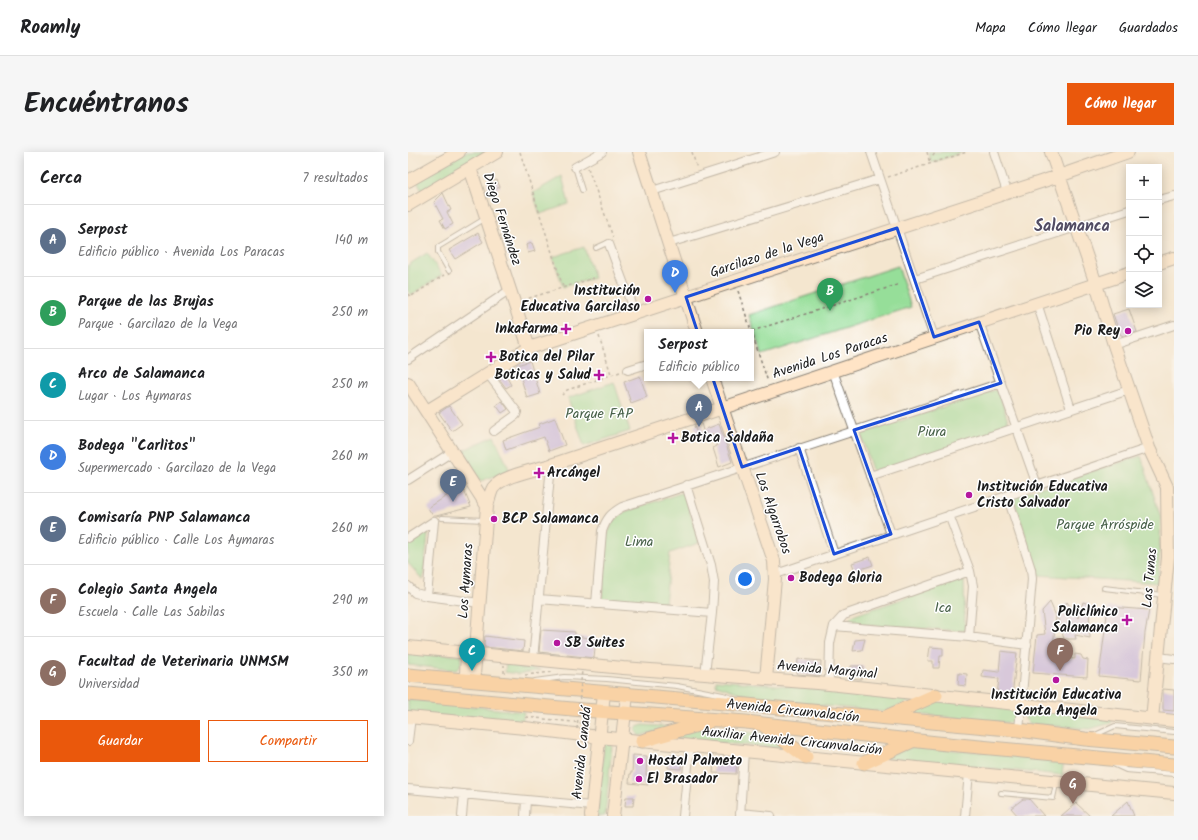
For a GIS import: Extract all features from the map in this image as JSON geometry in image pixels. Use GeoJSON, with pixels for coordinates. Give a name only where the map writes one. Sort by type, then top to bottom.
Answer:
{"type":"FeatureCollection","features":[{"type":"Feature","properties":{"kind":"main road","name":"Avenida Circunvalación"},"geometry":{"type":"LineString","coordinates":[[408,675],[1019,730],[1085,739],[1174,747]]}},
{"type":"Feature","properties":{"kind":"main road","name":"Avenida Circunvalación"},"geometry":{"type":"LineString","coordinates":[[408,694],[602,712],[718,719],[913,740],[1174,765]]}},
{"type":"Feature","properties":{"kind":"main road"},"geometry":{"type":"LineString","coordinates":[[885,718],[936,695]]}},
{"type":"Feature","properties":{"kind":"main road"},"geometry":{"type":"LineString","coordinates":[[642,741],[718,719]]}},
{"type":"Feature","properties":{"kind":"main road"},"geometry":{"type":"LineString","coordinates":[[760,723],[806,757]]}},
{"type":"Feature","properties":{"kind":"main road"},"geometry":{"type":"LineString","coordinates":[[864,763],[913,740]]}},
{"type":"Feature","properties":{"kind":"street"},"geometry":{"type":"LineString","coordinates":[[408,181],[459,152]]}},
{"type":"Feature","properties":{"kind":"street"},"geometry":{"type":"LineString","coordinates":[[409,203],[497,152]]}},
{"type":"Feature","properties":{"kind":"street"},"geometry":{"type":"LineString","coordinates":[[575,167],[602,152]]}},
{"type":"Feature","properties":{"kind":"street"},"geometry":{"type":"LineString","coordinates":[[639,152],[696,329]]}},
{"type":"Feature","properties":{"kind":"street"},"geometry":{"type":"LineString","coordinates":[[652,191],[775,152]]}},
{"type":"Feature","properties":{"kind":"street"},"geometry":{"type":"LineString","coordinates":[[871,152],[934,337]]}},
{"type":"Feature","properties":{"kind":"street"},"geometry":{"type":"LineString","coordinates":[[994,152],[1007,192]]}},
{"type":"Feature","properties":{"kind":"street","name":"Las Tunas"},"geometry":{"type":"LineString","coordinates":[[1051,152],[1096,284],[1114,345],[1149,448],[1170,488],[1169,542],[1152,719]]}},
{"type":"Feature","properties":{"kind":"street","name":"Garcilazo de la Vega"},"geometry":{"type":"LineString","coordinates":[[427,412],[529,348],[1059,176],[1128,152]]}},
{"type":"Feature","properties":{"kind":"street","name":"Diego Fernández"},"geometry":{"type":"LineString","coordinates":[[470,168],[529,348]]}},
{"type":"Feature","properties":{"kind":"street"},"geometry":{"type":"LineString","coordinates":[[669,243],[880,179]]}},
{"type":"Feature","properties":{"kind":"street"},"geometry":{"type":"LineString","coordinates":[[1162,199],[1174,196]]}},
{"type":"Feature","properties":{"kind":"street"},"geometry":{"type":"LineString","coordinates":[[915,279],[1126,211]]}},
{"type":"Feature","properties":{"kind":"street"},"geometry":{"type":"LineString","coordinates":[[609,244],[635,314]]}},
{"type":"Feature","properties":{"kind":"street"},"geometry":{"type":"LineString","coordinates":[[1162,262],[1174,258]]}},
{"type":"Feature","properties":{"kind":"street","name":"Avenida Los Paracas"},"geometry":{"type":"LineString","coordinates":[[487,506],[493,488],[500,482],[513,476],[551,465],[1126,274]]}},
{"type":"Feature","properties":{"kind":"street"},"geometry":{"type":"LineString","coordinates":[[408,359],[510,290]]}},
{"type":"Feature","properties":{"kind":"street"},"geometry":{"type":"LineString","coordinates":[[1037,303],[1072,409]]}},
{"type":"Feature","properties":{"kind":"street"},"geometry":{"type":"LineString","coordinates":[[979,322],[1037,485]]}},
{"type":"Feature","properties":{"kind":"street"},"geometry":{"type":"LineString","coordinates":[[1114,345],[1173,327]]}},
{"type":"Feature","properties":{"kind":"street"},"geometry":{"type":"LineString","coordinates":[[628,370],[644,365]]}},
{"type":"Feature","properties":{"kind":"street"},"geometry":{"type":"LineString","coordinates":[[832,371],[891,534]]}},
{"type":"Feature","properties":{"kind":"street"},"geometry":{"type":"LineString","coordinates":[[488,374],[517,413],[494,432]]}},
{"type":"Feature","properties":{"kind":"street","name":"Los Algarrobos"},"geometry":{"type":"LineString","coordinates":[[713,381],[774,561],[776,574],[766,679]]}},
{"type":"Feature","properties":{"kind":"street"},"geometry":{"type":"LineString","coordinates":[[408,383],[487,506]]}},
{"type":"Feature","properties":{"kind":"street"},"geometry":{"type":"LineString","coordinates":[[596,604],[602,531],[606,520],[613,512],[622,507],[1000,383]]}},
{"type":"Feature","properties":{"kind":"street"},"geometry":{"type":"LineString","coordinates":[[870,476],[1130,390]]}},
{"type":"Feature","properties":{"kind":"street"},"geometry":{"type":"LineString","coordinates":[[799,448],[834,554]]}},
{"type":"Feature","properties":{"kind":"street"},"geometry":{"type":"LineString","coordinates":[[776,574],[1149,448]]}},
{"type":"Feature","properties":{"kind":"street"},"geometry":{"type":"LineString","coordinates":[[408,480],[452,452]]}},
{"type":"Feature","properties":{"kind":"street"},"geometry":{"type":"LineString","coordinates":[[533,660],[551,465]]}},
{"type":"Feature","properties":{"kind":"street"},"geometry":{"type":"LineString","coordinates":[[686,485],[711,565],[714,582],[705,674]]}},
{"type":"Feature","properties":{"kind":"street"},"geometry":{"type":"LineString","coordinates":[[1007,495],[1032,579],[1019,730]]}},
{"type":"Feature","properties":{"kind":"street","name":"Los Aymaras"},"geometry":{"type":"LineString","coordinates":[[462,680],[466,674],[471,654],[480,603],[487,506]]}},
{"type":"Feature","properties":{"kind":"street"},"geometry":{"type":"LineString","coordinates":[[950,515],[974,586],[969,637]]}},
{"type":"Feature","properties":{"kind":"street"},"geometry":{"type":"LineString","coordinates":[[408,538],[434,521],[427,596]]}},
{"type":"Feature","properties":{"kind":"street"},"geometry":{"type":"LineString","coordinates":[[829,684],[830,643],[834,626],[844,615],[970,571]]}},
{"type":"Feature","properties":{"kind":"street"},"geometry":{"type":"LineString","coordinates":[[408,586],[416,593],[427,596],[480,603]]}},
{"type":"Feature","properties":{"kind":"street"},"geometry":{"type":"LineString","coordinates":[[539,599],[712,613]]}},
{"type":"Feature","properties":{"kind":"street"},"geometry":{"type":"LineString","coordinates":[[834,626],[969,637],[1027,645]]}},
{"type":"Feature","properties":{"kind":"street","name":"Avenida Marginal"},"geometry":{"type":"LineString","coordinates":[[408,647],[623,668],[829,684],[1174,721]]}},
{"type":"Feature","properties":{"kind":"street","name":"Los Aymaras"},"geometry":{"type":"LineString","coordinates":[[471,654],[474,675],[478,682]]}},
{"type":"Feature","properties":{"kind":"street"},"geometry":{"type":"LineString","coordinates":[[1158,657],[1174,659]]}},
{"type":"Feature","properties":{"kind":"street","name":"Avenida Canadá"},"geometry":{"type":"LineString","coordinates":[[591,811],[604,693]]}},
{"type":"Feature","properties":{"kind":"street"},"geometry":{"type":"LineString","coordinates":[[613,816],[627,695]]}},
{"type":"Feature","properties":{"kind":"street"},"geometry":{"type":"LineString","coordinates":[[408,741],[409,717]]}},
{"type":"Feature","properties":{"kind":"street","name":"Auxiliar Avenida Circunvalación"},"geometry":{"type":"LineString","coordinates":[[409,717],[1174,793]]}},
{"type":"Feature","properties":{"kind":"street"},"geometry":{"type":"LineString","coordinates":[[683,816],[690,746]]}},
{"type":"Feature","properties":{"kind":"street"},"geometry":{"type":"LineString","coordinates":[[744,751],[740,815],[771,816]]}},
{"type":"Feature","properties":{"kind":"street"},"geometry":{"type":"LineString","coordinates":[[965,816],[969,773]]}},
{"type":"Feature","properties":{"kind":"street"},"geometry":{"type":"LineString","coordinates":[[408,789],[526,800],[591,811]]}},
{"type":"Feature","properties":{"kind":"street"},"geometry":{"type":"LineString","coordinates":[[462,816],[464,794]]}},
{"type":"Feature","properties":{"kind":"street"},"geometry":{"type":"LineString","coordinates":[[525,816],[526,800]]}},
{"type":"Feature","properties":{"kind":"lane"},"geometry":{"type":"LineString","coordinates":[[575,167],[582,190]]}},
{"type":"Feature","properties":{"kind":"lane"},"geometry":{"type":"LineString","coordinates":[[449,272],[438,252],[438,247],[486,218]]}},
{"type":"Feature","properties":{"kind":"lane"},"geometry":{"type":"LineString","coordinates":[[596,248],[607,243],[609,244]]}},
{"type":"Feature","properties":{"kind":"lane"},"geometry":{"type":"LineString","coordinates":[[442,518],[486,520]]}},
{"type":"Feature","properties":{"kind":"lane"},"geometry":{"type":"LineString","coordinates":[[1104,588],[1164,595]]}},
{"type":"Feature","properties":{"kind":"lane"},"geometry":{"type":"LineString","coordinates":[[509,684],[564,677],[606,679],[677,686],[723,695],[747,705]]}},
{"type":"Feature","properties":{"kind":"lane"},"geometry":{"type":"LineString","coordinates":[[1085,739],[1115,726],[1174,732]]}},
{"type":"Feature","properties":{"kind":"lane"},"geometry":{"type":"LineString","coordinates":[[1092,756],[1110,762],[1126,770],[1174,774]]}},
{"type":"Feature","properties":{"kind":"lane"},"geometry":{"type":"LineString","coordinates":[[1001,793],[1053,798],[1056,781]]}},
{"type":"Feature","properties":{"kind":"path"},"geometry":{"type":"LineString","coordinates":[[520,152],[563,287]]}},
{"type":"Feature","properties":{"kind":"path"},"geometry":{"type":"LineString","coordinates":[[692,152],[699,176]]}},
{"type":"Feature","properties":{"kind":"path"},"geometry":{"type":"LineString","coordinates":[[927,152],[930,162]]}},
{"type":"Feature","properties":{"kind":"path"},"geometry":{"type":"LineString","coordinates":[[930,162],[936,152]]}},
{"type":"Feature","properties":{"kind":"path"},"geometry":{"type":"LineString","coordinates":[[880,179],[930,162],[966,152]]}},
{"type":"Feature","properties":{"kind":"path"},"geometry":{"type":"LineString","coordinates":[[586,162],[613,238],[609,244]]}},
{"type":"Feature","properties":{"kind":"path"},"geometry":{"type":"LineString","coordinates":[[408,294],[410,297],[449,272]]}},
{"type":"Feature","properties":{"kind":"path"},"geometry":{"type":"LineString","coordinates":[[514,303],[594,278]]}},
{"type":"Feature","properties":{"kind":"path"},"geometry":{"type":"LineString","coordinates":[[734,281],[751,329]]}},
{"type":"Feature","properties":{"kind":"path"},"geometry":{"type":"LineString","coordinates":[[754,330],[900,284]]}},
{"type":"Feature","properties":{"kind":"path"},"geometry":{"type":"LineString","coordinates":[[596,327],[612,375]]}},
{"type":"Feature","properties":{"kind":"path"},"geometry":{"type":"LineString","coordinates":[[754,337],[771,391]]}},
{"type":"Feature","properties":{"kind":"path"},"geometry":{"type":"LineString","coordinates":[[562,395],[567,390],[628,370]]}},
{"type":"Feature","properties":{"kind":"path"},"geometry":{"type":"LineString","coordinates":[[576,729],[582,670]]}},
{"type":"Feature","properties":{"kind":"path"},"geometry":{"type":"LineString","coordinates":[[526,717],[582,722]]}},
{"type":"Feature","properties":{"kind":"highlighted area"},"geometry":{"type":"Polygon","coordinates":[[[897,228],[934,337],[979,322],[1001,383],[854,430],[891,534],[834,554],[799,448],[742,467],[686,297],[897,228]]]}},
{"type":"Feature","properties":{"kind":"green space"},"geometry":{"type":"Polygon","coordinates":[[[465,152],[486,152],[422,191],[417,181],[465,152]]]}},
{"type":"Feature","properties":{"kind":"green space"},"geometry":{"type":"Polygon","coordinates":[[[928,152],[963,152],[931,163],[928,152]]]}},
{"type":"Feature","properties":{"kind":"green space"},"geometry":{"type":"Polygon","coordinates":[[[562,176],[569,204],[540,214],[533,193],[562,176]]]}},
{"type":"Feature","properties":{"kind":"green space"},"geometry":{"type":"Polygon","coordinates":[[[584,247],[594,278],[563,287],[553,257],[584,247]]]}},
{"type":"Feature","properties":{"kind":"green space"},"geometry":{"type":"Polygon","coordinates":[[[427,253],[442,275],[411,295],[408,291],[408,265],[427,253]]]}},
{"type":"Feature","properties":{"kind":"green space"},"geometry":{"type":"Polygon","coordinates":[[[898,266],[911,307],[762,355],[749,315],[898,266]]]}},
{"type":"Feature","properties":{"kind":"green space","name":"Parque FAP"},"geometry":{"type":"Polygon","coordinates":[[[614,382],[630,431],[584,446],[568,398],[614,382]]]}},
{"type":"Feature","properties":{"kind":"green space","name":"Piura"},"geometry":{"type":"Polygon","coordinates":[[[998,389],[1010,428],[873,473],[861,434],[998,389]]]}},
{"type":"Feature","properties":{"kind":"green space"},"geometry":{"type":"Polygon","coordinates":[[[494,436],[510,471],[480,481],[464,450],[494,436]]]}},
{"type":"Feature","properties":{"kind":"green space","name":"Parque Arróspide"},"geometry":{"type":"Polygon","coordinates":[[[1141,456],[1161,518],[1158,583],[1038,575],[1013,496],[1141,456]]]}},
{"type":"Feature","properties":{"kind":"green space","name":"Lima"},"geometry":{"type":"Polygon","coordinates":[[[684,492],[699,543],[670,553],[665,604],[602,600],[606,537],[613,522],[624,512],[684,492]]]}},
{"type":"Feature","properties":{"kind":"green space"},"geometry":{"type":"Polygon","coordinates":[[[429,526],[423,580],[408,563],[408,541],[429,526]]]}},
{"type":"Feature","properties":{"kind":"green space","name":"Ica"},"geometry":{"type":"Polygon","coordinates":[[[964,578],[965,631],[846,624],[852,616],[964,578]]]}},
{"type":"Feature","properties":{"kind":"green space"},"geometry":{"type":"Polygon","coordinates":[[[408,651],[462,656],[460,667],[456,670],[408,665],[408,651]]]}},
{"type":"Feature","properties":{"kind":"green space"},"geometry":{"type":"Polygon","coordinates":[[[506,663],[520,666],[520,668],[541,670],[518,674],[505,672],[506,663]]]}},
{"type":"Feature","properties":{"kind":"green space"},"geometry":{"type":"Polygon","coordinates":[[[716,680],[920,697],[885,712],[758,699],[716,685],[716,680]]]}},
{"type":"Feature","properties":{"kind":"green space"},"geometry":{"type":"Polygon","coordinates":[[[408,699],[524,712],[522,724],[408,713],[408,699]]]}},
{"type":"Feature","properties":{"kind":"green space"},"geometry":{"type":"Polygon","coordinates":[[[943,699],[1015,709],[1015,718],[1011,723],[904,713],[943,699]]]}},
{"type":"Feature","properties":{"kind":"green space"},"geometry":{"type":"Polygon","coordinates":[[[1030,709],[1112,717],[1111,723],[1090,729],[1033,724],[1029,723],[1025,719],[1026,712],[1030,709]]]}},
{"type":"Feature","properties":{"kind":"green space"},"geometry":{"type":"Polygon","coordinates":[[[643,725],[673,727],[639,736],[636,730],[637,727],[643,725]]]}},
{"type":"Feature","properties":{"kind":"green space"},"geometry":{"type":"Polygon","coordinates":[[[693,727],[769,734],[795,750],[662,737],[693,727]]]}},
{"type":"Feature","properties":{"kind":"green space"},"geometry":{"type":"Polygon","coordinates":[[[605,735],[613,736],[605,816],[597,816],[605,735]]]}},
{"type":"Feature","properties":{"kind":"green space"},"geometry":{"type":"Polygon","coordinates":[[[912,747],[1064,758],[1062,775],[882,758],[912,747]]]}},
{"type":"Feature","properties":{"kind":"building"},"geometry":{"type":"Polygon","coordinates":[[[497,180],[500,187],[490,191],[487,183],[497,180]]]}},
{"type":"Feature","properties":{"kind":"building"},"geometry":{"type":"Polygon","coordinates":[[[443,193],[451,210],[447,212],[453,224],[445,229],[440,220],[443,219],[434,202],[443,193]]]}},
{"type":"Feature","properties":{"kind":"building"},"geometry":{"type":"Polygon","coordinates":[[[478,233],[483,242],[455,259],[449,250],[478,233]]]}},
{"type":"Feature","properties":{"kind":"building"},"geometry":{"type":"Polygon","coordinates":[[[532,243],[535,251],[528,253],[526,245],[532,243]]]}},
{"type":"Feature","properties":{"kind":"building"},"geometry":{"type":"Polygon","coordinates":[[[1129,309],[1137,332],[1123,336],[1120,334],[1113,314],[1129,309]]]}},
{"type":"Feature","properties":{"kind":"building"},"geometry":{"type":"Polygon","coordinates":[[[530,361],[540,394],[527,398],[517,365],[530,361]]]}},
{"type":"Feature","properties":{"kind":"building"},"geometry":{"type":"Polygon","coordinates":[[[504,372],[511,385],[506,388],[497,376],[504,372]]]}},
{"type":"Feature","properties":{"kind":"building"},"geometry":{"type":"Polygon","coordinates":[[[640,376],[647,397],[631,403],[624,382],[640,376]]]}},
{"type":"Feature","properties":{"kind":"building"},"geometry":{"type":"Polygon","coordinates":[[[502,401],[508,409],[502,413],[496,405],[502,401]]]}},
{"type":"Feature","properties":{"kind":"building"},"geometry":{"type":"Polygon","coordinates":[[[449,406],[462,424],[452,431],[439,413],[449,406]]]}},
{"type":"Feature","properties":{"kind":"building"},"geometry":{"type":"Polygon","coordinates":[[[555,418],[565,445],[549,451],[544,437],[506,450],[503,440],[540,427],[539,424],[555,418]]]}},
{"type":"Feature","properties":{"kind":"building"},"geometry":{"type":"Polygon","coordinates":[[[701,423],[704,434],[698,436],[694,426],[701,423]]]}},
{"type":"Feature","properties":{"kind":"building"},"geometry":{"type":"Polygon","coordinates":[[[719,424],[732,462],[719,467],[713,448],[717,446],[713,434],[708,435],[706,429],[719,424]]]}},
{"type":"Feature","properties":{"kind":"building"},"geometry":{"type":"Polygon","coordinates":[[[462,486],[471,507],[433,516],[428,508],[462,486]]]}},
{"type":"Feature","properties":{"kind":"building"},"geometry":{"type":"Polygon","coordinates":[[[870,557],[873,565],[855,571],[852,563],[870,557]]]}},
{"type":"Feature","properties":{"kind":"building"},"geometry":{"type":"Polygon","coordinates":[[[1050,602],[1056,616],[1052,657],[1075,659],[1075,654],[1081,655],[1083,659],[1088,660],[1087,677],[1033,673],[1037,635],[1045,634],[1042,611],[1050,602]]]}},
{"type":"Feature","properties":{"kind":"building"},"geometry":{"type":"Polygon","coordinates":[[[1067,602],[1078,618],[1083,602],[1089,604],[1090,638],[1075,635],[1076,639],[1064,639],[1057,616],[1067,602]]]}},
{"type":"Feature","properties":{"kind":"building"},"geometry":{"type":"Polygon","coordinates":[[[1108,607],[1149,610],[1145,633],[1141,680],[1099,676],[1108,607]]]}},
{"type":"Feature","properties":{"kind":"building","name":"SB Suites"},"geometry":{"type":"Polygon","coordinates":[[[541,630],[575,632],[575,636],[596,639],[594,658],[539,652],[541,630]]]}},
{"type":"Feature","properties":{"kind":"building"},"geometry":{"type":"Polygon","coordinates":[[[485,636],[524,641],[523,651],[485,647],[485,636]]]}},
{"type":"Feature","properties":{"kind":"building"},"geometry":{"type":"Polygon","coordinates":[[[865,639],[862,650],[853,651],[855,640],[865,639]]]}},
{"type":"Feature","properties":{"kind":"building"},"geometry":{"type":"Polygon","coordinates":[[[930,647],[943,648],[943,656],[940,656],[939,668],[933,668],[933,661],[928,661],[930,647]]]}},
{"type":"Feature","properties":{"kind":"building"},"geometry":{"type":"Polygon","coordinates":[[[1001,651],[1017,653],[1012,696],[997,694],[999,679],[982,677],[983,670],[999,672],[1001,651]]]}},
{"type":"Feature","properties":{"kind":"building"},"geometry":{"type":"Polygon","coordinates":[[[798,659],[821,661],[820,676],[797,674],[798,659]]]}},
{"type":"Feature","properties":{"kind":"building"},"geometry":{"type":"Polygon","coordinates":[[[851,666],[864,666],[861,679],[850,678],[851,666]]]}},
{"type":"Feature","properties":{"kind":"building"},"geometry":{"type":"Polygon","coordinates":[[[959,673],[967,674],[966,686],[958,685],[959,673]]]}},
{"type":"Feature","properties":{"kind":"building"},"geometry":{"type":"Polygon","coordinates":[[[1163,689],[1174,690],[1174,711],[1163,710],[1163,689]]]}},
{"type":"Feature","properties":{"kind":"building"},"geometry":{"type":"Polygon","coordinates":[[[633,755],[647,756],[646,775],[649,775],[648,785],[629,783],[630,773],[632,773],[633,755]]]}},
{"type":"Feature","properties":{"kind":"building"},"geometry":{"type":"Polygon","coordinates":[[[669,755],[682,756],[681,769],[668,768],[669,755]]]}},
{"type":"Feature","properties":{"kind":"building"},"geometry":{"type":"Polygon","coordinates":[[[714,759],[737,760],[736,774],[713,773],[714,759]]]}},
{"type":"Feature","properties":{"kind":"building"},"geometry":{"type":"Polygon","coordinates":[[[626,797],[634,797],[633,806],[625,806],[626,797]]]}},
{"type":"Feature","properties":{"kind":"building"},"geometry":{"type":"Polygon","coordinates":[[[1023,799],[1029,799],[1044,816],[1018,816],[1011,808],[1023,799]]]}},
{"type":"Feature","properties":{"kind":"building"},"geometry":{"type":"Polygon","coordinates":[[[1128,801],[1134,816],[1111,816],[1128,801]]]}},
{"type":"Feature","properties":{"kind":"building"},"geometry":{"type":"Polygon","coordinates":[[[1076,803],[1090,816],[1061,816],[1076,803]]]}},
{"type":"Feature","properties":{"kind":"place","name":"Bodega \"Carlitos\""},"geometry":{"type":"Point","coordinates":[675,293]}},
{"type":"Feature","properties":{"kind":"place","name":"Institución Educativa Garcilaso"},"geometry":{"type":"Point","coordinates":[648,299]}},
{"type":"Feature","properties":{"kind":"place","name":"Parque de las Brujas"},"geometry":{"type":"Point","coordinates":[830,311]}},
{"type":"Feature","properties":{"kind":"place","name":"Inkafarma"},"geometry":{"type":"Point","coordinates":[566,329]}},
{"type":"Feature","properties":{"kind":"place","name":"Pio Rey"},"geometry":{"type":"Point","coordinates":[1128,331]}},
{"type":"Feature","properties":{"kind":"place","name":"Botica del Pilar"},"geometry":{"type":"Point","coordinates":[491,357]}},
{"type":"Feature","properties":{"kind":"place","name":"Boticas y Salud"},"geometry":{"type":"Point","coordinates":[599,375]}},
{"type":"Feature","properties":{"kind":"place","name":"Serpost"},"geometry":{"type":"Point","coordinates":[699,427]}},
{"type":"Feature","properties":{"kind":"place","name":"Botica Saldaña"},"geometry":{"type":"Point","coordinates":[673,438]}},
{"type":"Feature","properties":{"kind":"place","name":"Arcángel"},"geometry":{"type":"Point","coordinates":[539,473]}},
{"type":"Feature","properties":{"kind":"place","name":"Institución Educativa Cristo Salvador"},"geometry":{"type":"Point","coordinates":[969,495]}},
{"type":"Feature","properties":{"kind":"place","name":"Comisaría PNP Salamanca"},"geometry":{"type":"Point","coordinates":[453,502]}},
{"type":"Feature","properties":{"kind":"place","name":"BCP Salamanca"},"geometry":{"type":"Point","coordinates":[494,519]}},
{"type":"Feature","properties":{"kind":"place","name":"Bodega Gloria"},"geometry":{"type":"Point","coordinates":[791,578]}},
{"type":"Feature","properties":{"kind":"place","name":"Policlínico Salamanca"},"geometry":{"type":"Point","coordinates":[1127,620]}},
{"type":"Feature","properties":{"kind":"place","name":"SB Suites"},"geometry":{"type":"Point","coordinates":[557,643]}},
{"type":"Feature","properties":{"kind":"place","name":"Arco de Salamanca"},"geometry":{"type":"Point","coordinates":[472,671]}},
{"type":"Feature","properties":{"kind":"place","name":"Colegio Santa Angela"},"geometry":{"type":"Point","coordinates":[1060,671]}},
{"type":"Feature","properties":{"kind":"place","name":"Institución Educativa Santa Angela"},"geometry":{"type":"Point","coordinates":[1056,680]}},
{"type":"Feature","properties":{"kind":"place","name":"Hostal Palmeto"},"geometry":{"type":"Point","coordinates":[640,761]}},
{"type":"Feature","properties":{"kind":"place","name":"El Brasador"},"geometry":{"type":"Point","coordinates":[639,779]}},
{"type":"Feature","properties":{"kind":"place","name":"Facultad de Veterinaria UNMSM"},"geometry":{"type":"Point","coordinates":[1073,804]}},
{"type":"Feature","properties":{"kind":"district","name":"Salamanca"},"geometry":{"type":"Point","coordinates":[1072,226]}}]}
